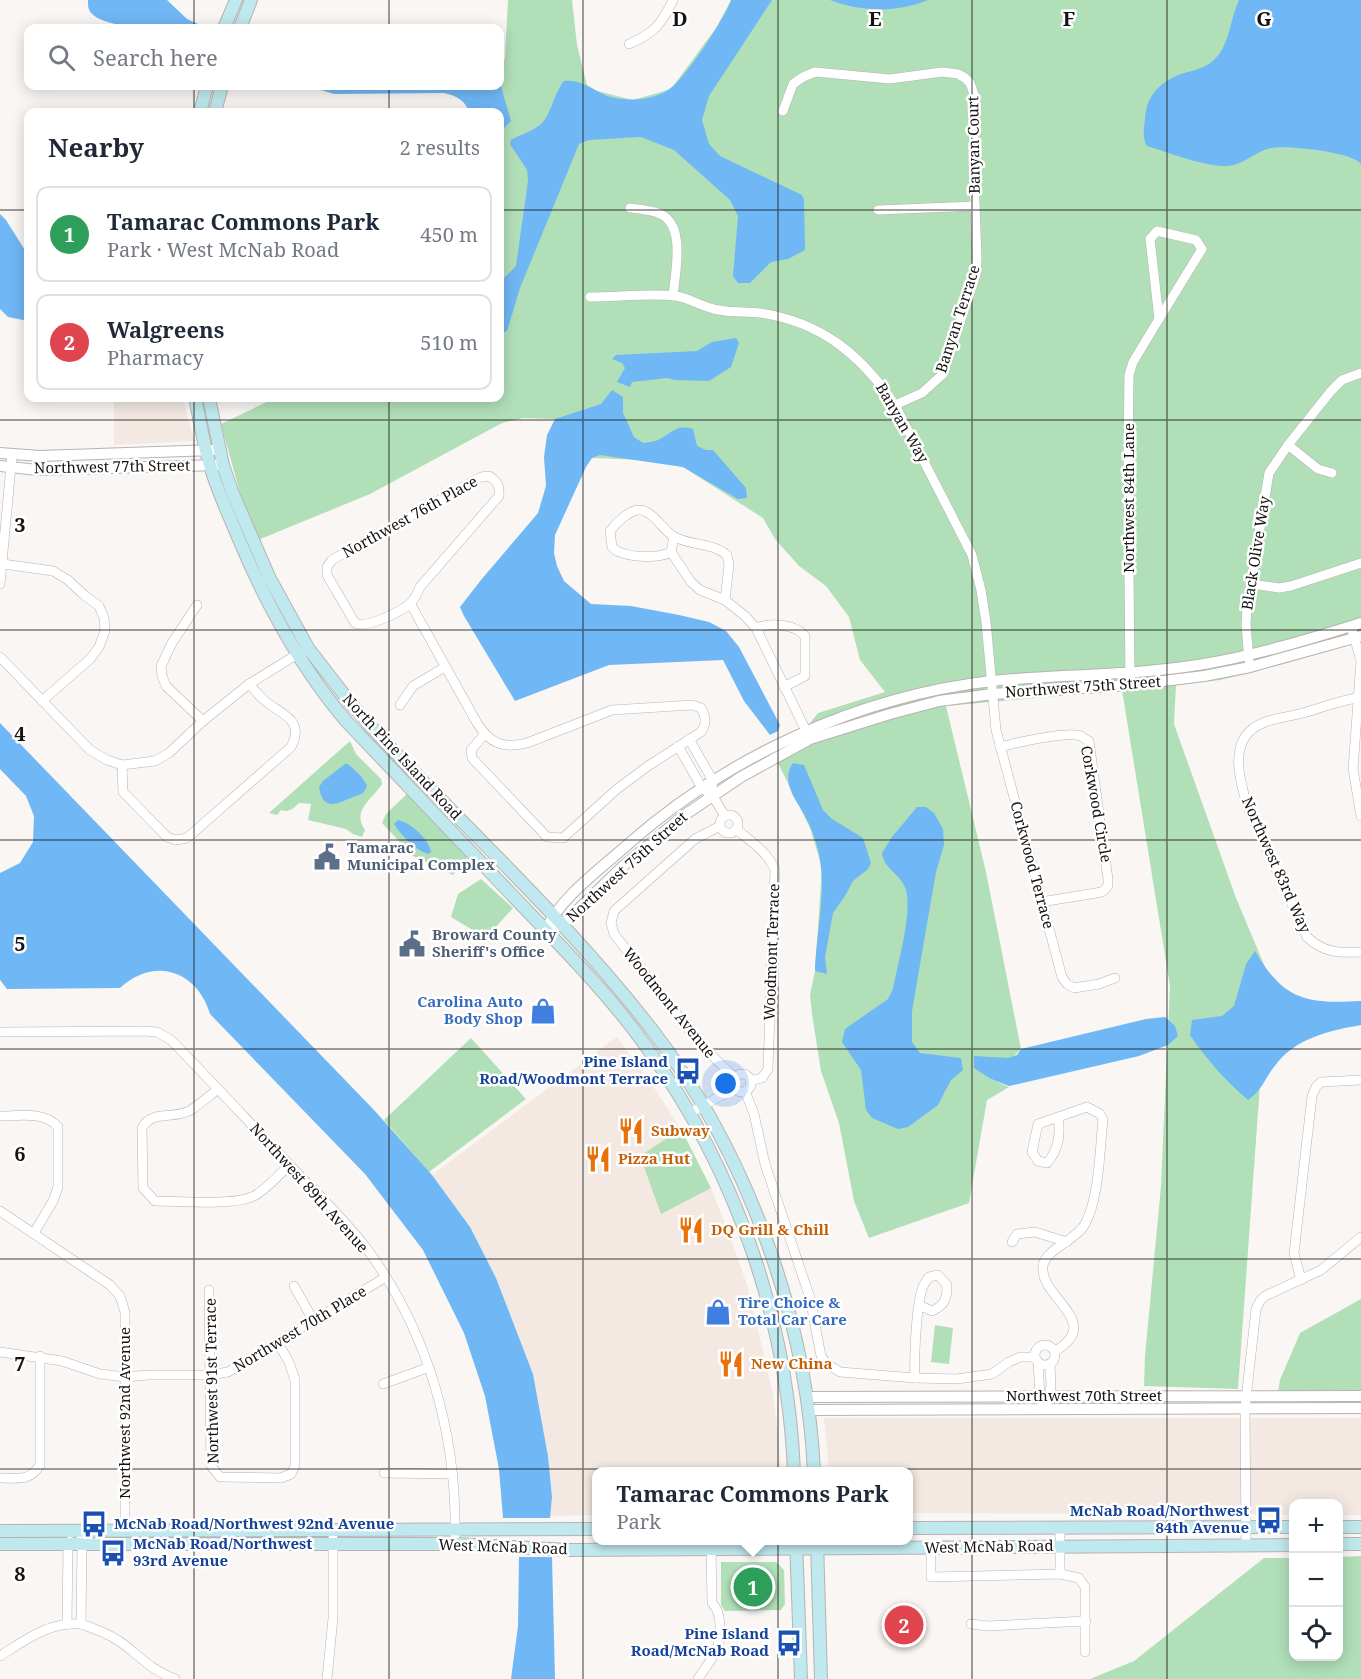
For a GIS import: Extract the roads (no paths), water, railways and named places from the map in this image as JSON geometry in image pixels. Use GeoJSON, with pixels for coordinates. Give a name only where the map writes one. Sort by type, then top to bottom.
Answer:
{"type":"FeatureCollection","features":[{"type":"Feature","properties":{"kind":"main road"},"geometry":{"type":"LineString","coordinates":[[226,24],[236,0]]}},
{"type":"Feature","properties":{"kind":"main road"},"geometry":{"type":"LineString","coordinates":[[242,24],[251,0]]}},
{"type":"Feature","properties":{"kind":"main road"},"geometry":{"type":"LineString","coordinates":[[201,108],[206,90]]}},
{"type":"Feature","properties":{"kind":"main road"},"geometry":{"type":"LineString","coordinates":[[216,108],[221,90]]}},
{"type":"Feature","properties":{"kind":"main road","name":"North Pine Island Road"},"geometry":{"type":"LineString","coordinates":[[196,402],[210,466],[222,499],[257,583],[280,625],[373,729],[606,974],[655,1033],[703,1106],[746,1190],[765,1240],[791,1324],[807,1397],[814,1467]]}},
{"type":"Feature","properties":{"kind":"main road","name":"North Pine Island Road"},"geometry":{"type":"LineString","coordinates":[[210,402],[220,450],[233,494],[321,692],[546,930],[626,1020],[690,1113],[723,1178],[748,1238],[762,1281],[787,1393],[794,1467]]}},
{"type":"Feature","properties":{"kind":"main road","name":"West McNab Road"},"geometry":{"type":"LineString","coordinates":[[913,1528],[1289,1527]]}},
{"type":"Feature","properties":{"kind":"main road"},"geometry":{"type":"LineString","coordinates":[[1343,1527],[1361,1527]]}},
{"type":"Feature","properties":{"kind":"main road","name":"West McNab Road"},"geometry":{"type":"LineString","coordinates":[[0,1531],[592,1529]]}},
{"type":"Feature","properties":{"kind":"main road","name":"West McNab Road"},"geometry":{"type":"LineString","coordinates":[[0,1544],[455,1544],[570,1550],[711,1549],[796,1545],[931,1548],[1060,1545],[1289,1545]]}},
{"type":"Feature","properties":{"kind":"main road"},"geometry":{"type":"LineString","coordinates":[[1343,1544],[1361,1544]]}},
{"type":"Feature","properties":{"kind":"main road"},"geometry":{"type":"LineString","coordinates":[[796,1545],[801,1679]]}},
{"type":"Feature","properties":{"kind":"main road"},"geometry":{"type":"LineString","coordinates":[[818,1545],[821,1679]]}},
{"type":"Feature","properties":{"kind":"street"},"geometry":{"type":"LineString","coordinates":[[629,44],[648,36],[656,28],[673,0]]}},
{"type":"Feature","properties":{"kind":"street","name":"Banyan Court"},"geometry":{"type":"LineString","coordinates":[[783,111],[793,84],[803,76],[815,72],[890,79],[942,72],[958,74],[970,83],[976,100],[973,148],[975,206]]}},
{"type":"Feature","properties":{"kind":"street"},"geometry":{"type":"LineString","coordinates":[[878,210],[975,206]]}},
{"type":"Feature","properties":{"kind":"street","name":"Banyan Terrace"},"geometry":{"type":"LineString","coordinates":[[895,405],[922,393],[944,374],[976,274],[975,206]]}},
{"type":"Feature","properties":{"kind":"street"},"geometry":{"type":"LineString","coordinates":[[630,208],[658,213],[675,232],[678,252],[673,296]]}},
{"type":"Feature","properties":{"kind":"street","name":"Northwest 84th Lane"},"geometry":{"type":"LineString","coordinates":[[1130,685],[1129,375],[1133,362],[1202,249],[1196,240],[1157,231],[1150,239],[1159,319]]}},
{"type":"Feature","properties":{"kind":"street","name":"Banyan Way"},"geometry":{"type":"LineString","coordinates":[[590,297],[673,296],[688,298],[713,309],[760,313],[783,318],[820,332],[852,354],[881,384],[895,405],[972,555],[986,622],[993,693]]}},
{"type":"Feature","properties":{"kind":"street","name":"Black Olive Way"},"geometry":{"type":"LineString","coordinates":[[1249,661],[1246,625],[1269,473],[1331,391],[1342,380],[1361,373]]}},
{"type":"Feature","properties":{"kind":"street"},"geometry":{"type":"LineString","coordinates":[[1288,445],[1318,469],[1332,473]]}},
{"type":"Feature","properties":{"kind":"street","name":"Northwest 77th Street"},"geometry":{"type":"LineString","coordinates":[[0,453],[40,456],[220,450]]}},
{"type":"Feature","properties":{"kind":"street"},"geometry":{"type":"LineString","coordinates":[[128,454],[130,468]]}},
{"type":"Feature","properties":{"kind":"street"},"geometry":{"type":"LineString","coordinates":[[0,584],[3,564],[5,466],[12,455]]}},
{"type":"Feature","properties":{"kind":"street","name":"Northwest 77th Street"},"geometry":{"type":"LineString","coordinates":[[5,466],[38,470],[224,465]]}},
{"type":"Feature","properties":{"kind":"street","name":"Northwest 76th Place"},"geometry":{"type":"LineString","coordinates":[[489,476],[496,480],[500,487],[499,496],[420,587],[410,603],[370,624],[361,626],[355,623],[327,575],[327,567],[332,561],[481,477],[489,476]]}},
{"type":"Feature","properties":{"kind":"street"},"geometry":{"type":"LineString","coordinates":[[675,537],[671,552],[663,556],[622,555],[612,547],[610,531],[614,525],[639,509],[645,511],[675,537],[720,549],[727,555],[729,565],[725,600]]}},
{"type":"Feature","properties":{"kind":"street"},"geometry":{"type":"LineString","coordinates":[[671,552],[691,582],[700,590],[725,600],[756,628],[808,735]]}},
{"type":"Feature","properties":{"kind":"street"},"geometry":{"type":"LineString","coordinates":[[1252,584],[1279,588],[1361,563]]}},
{"type":"Feature","properties":{"kind":"street"},"geometry":{"type":"LineString","coordinates":[[3,564],[53,571],[68,580],[99,606],[105,631],[99,647],[42,701]]}},
{"type":"Feature","properties":{"kind":"street"},"geometry":{"type":"LineString","coordinates":[[410,603],[484,735],[493,741],[514,747],[620,708],[692,705],[701,708],[706,724],[701,732],[617,789],[563,838],[555,839],[547,837],[472,758],[471,750],[484,735]]}},
{"type":"Feature","properties":{"kind":"street"},"geometry":{"type":"LineString","coordinates":[[197,605],[172,642],[161,666],[166,686],[203,721]]}},
{"type":"Feature","properties":{"kind":"street"},"geometry":{"type":"LineString","coordinates":[[1356,624],[1360,679],[1353,769],[1361,816]]}},
{"type":"Feature","properties":{"kind":"street","name":"Northwest 75th Street"},"geometry":{"type":"LineString","coordinates":[[546,930],[552,915],[644,830],[702,788],[764,752],[890,702],[991,682],[1249,661],[1356,624]]}},
{"type":"Feature","properties":{"kind":"street"},"geometry":{"type":"LineString","coordinates":[[756,628],[774,625],[796,629],[805,636],[805,676],[784,687]]}},
{"type":"Feature","properties":{"kind":"street","name":"Northwest 75th Street"},"geometry":{"type":"LineString","coordinates":[[546,930],[561,925],[622,867],[683,816],[712,795],[808,735],[939,701],[993,693],[1175,681],[1249,661],[1358,637]]}},
{"type":"Feature","properties":{"kind":"street"},"geometry":{"type":"LineString","coordinates":[[0,657],[90,750],[107,760],[122,765],[136,765],[155,761],[169,753],[203,721],[249,684],[303,651]]}},
{"type":"Feature","properties":{"kind":"street"},"geometry":{"type":"LineString","coordinates":[[399,705],[413,686],[445,668]]}},
{"type":"Feature","properties":{"kind":"street"},"geometry":{"type":"LineString","coordinates":[[122,765],[123,792],[167,837],[176,840],[187,838],[291,747],[296,737],[295,727],[284,712],[266,703],[249,684]]}},
{"type":"Feature","properties":{"kind":"street","name":"Corkwood Terrace"},"geometry":{"type":"LineString","coordinates":[[993,693],[1000,747],[1062,977],[1074,988],[1082,988],[1115,978]]}},
{"type":"Feature","properties":{"kind":"street","name":"Northwest 83rd Way"},"geometry":{"type":"LineString","coordinates":[[1357,698],[1263,723],[1251,729],[1244,736],[1238,756],[1242,788],[1248,808],[1307,937],[1325,950],[1335,953],[1361,952]]}},
{"type":"Feature","properties":{"kind":"street","name":"Corkwood Circle"},"geometry":{"type":"LineString","coordinates":[[1000,747],[1073,735],[1081,736],[1089,741],[1108,886],[1102,892],[1041,902]]}},
{"type":"Feature","properties":{"kind":"street"},"geometry":{"type":"LineString","coordinates":[[689,739],[713,781],[712,795]]}},
{"type":"Feature","properties":{"kind":"street"},"geometry":{"type":"LineString","coordinates":[[678,746],[702,788],[712,795],[724,816]]}},
{"type":"Feature","properties":{"kind":"street"},"geometry":{"type":"LineString","coordinates":[[730,815],[736,818],[738,824],[736,829],[729,833],[723,831],[720,826],[724,816],[730,815]]}},
{"type":"Feature","properties":{"kind":"street","name":"Woodmont Avenue"},"geometry":{"type":"LineString","coordinates":[[720,826],[695,839],[614,911],[610,923],[614,934],[700,1044],[735,1078]]}},
{"type":"Feature","properties":{"kind":"street","name":"Woodmont Terrace"},"geometry":{"type":"LineString","coordinates":[[736,829],[764,852],[775,870],[768,1069],[762,1077],[750,1082]]}},
{"type":"Feature","properties":{"kind":"street","name":"Northwest 89th Avenue"},"geometry":{"type":"LineString","coordinates":[[0,1032],[157,1032],[171,1040],[341,1219],[367,1249],[401,1302],[436,1388],[447,1431],[453,1474],[456,1507],[455,1544]]}},
{"type":"Feature","properties":{"kind":"street"},"geometry":{"type":"LineString","coordinates":[[743,1074],[750,1082],[749,1088],[745,1091],[735,1088],[733,1083],[735,1078],[743,1074]]}},
{"type":"Feature","properties":{"kind":"street"},"geometry":{"type":"LineString","coordinates":[[1301,1280],[1294,1253],[1312,1096],[1321,1082],[1361,1080]]}},
{"type":"Feature","properties":{"kind":"street"},"geometry":{"type":"LineString","coordinates":[[690,1113],[735,1088]]}},
{"type":"Feature","properties":{"kind":"street"},"geometry":{"type":"LineString","coordinates":[[218,1089],[189,1112],[174,1116],[153,1116],[146,1120],[142,1128],[143,1188],[148,1195],[155,1201],[238,1201],[252,1197],[263,1190],[290,1165]]}},
{"type":"Feature","properties":{"kind":"street"},"geometry":{"type":"LineString","coordinates":[[745,1091],[754,1114],[765,1164],[810,1298],[821,1356],[826,1363],[840,1372],[915,1378],[977,1377],[992,1374],[1020,1357],[1036,1359],[1044,1365],[1050,1364]]}},
{"type":"Feature","properties":{"kind":"street"},"geometry":{"type":"LineString","coordinates":[[1045,1396],[1051,1386],[1050,1364],[1055,1351],[1068,1342],[1073,1326],[1068,1312],[1047,1282],[1043,1273],[1043,1263],[1048,1256],[1080,1232],[1089,1216],[1099,1166],[1103,1119],[1095,1110],[1088,1107],[1038,1124],[1032,1152],[1038,1161],[1047,1163],[1055,1154],[1060,1128],[1058,1118]]}},
{"type":"Feature","properties":{"kind":"street"},"geometry":{"type":"LineString","coordinates":[[0,1116],[40,1116],[52,1120],[58,1127],[58,1187],[53,1201],[34,1233],[0,1211]]}},
{"type":"Feature","properties":{"kind":"street"},"geometry":{"type":"LineString","coordinates":[[1012,1242],[1017,1234],[1035,1232],[1066,1242]]}},
{"type":"Feature","properties":{"kind":"street","name":"Northwest 92nd Avenue"},"geometry":{"type":"LineString","coordinates":[[34,1233],[110,1285],[120,1296],[124,1312],[125,1530]]}},
{"type":"Feature","properties":{"kind":"street"},"geometry":{"type":"LineString","coordinates":[[1246,1545],[1246,1403],[1256,1309],[1265,1296],[1321,1270],[1361,1238]]}},
{"type":"Feature","properties":{"kind":"street","name":"Northwest 70th Place"},"geometry":{"type":"LineString","coordinates":[[0,1352],[40,1356],[100,1374],[125,1377],[209,1376],[228,1372],[386,1277]]}},
{"type":"Feature","properties":{"kind":"street"},"geometry":{"type":"LineString","coordinates":[[294,1286],[313,1320]]}},
{"type":"Feature","properties":{"kind":"street","name":"Northwest 91st Terrace"},"geometry":{"type":"LineString","coordinates":[[209,1290],[211,1466],[220,1477],[281,1478],[291,1474],[295,1466],[295,1380],[290,1362],[278,1343]]}},
{"type":"Feature","properties":{"kind":"street"},"geometry":{"type":"LineString","coordinates":[[915,1378],[919,1305]]}},
{"type":"Feature","properties":{"kind":"street"},"geometry":{"type":"LineString","coordinates":[[1046,1409],[1036,1359],[1037,1347],[1043,1344],[1055,1351]]}},
{"type":"Feature","properties":{"kind":"street"},"geometry":{"type":"LineString","coordinates":[[0,1478],[25,1478],[34,1474],[40,1465],[40,1356]]}},
{"type":"Feature","properties":{"kind":"street"},"geometry":{"type":"LineString","coordinates":[[383,1384],[428,1368]]}},
{"type":"Feature","properties":{"kind":"street"},"geometry":{"type":"LineString","coordinates":[[1124,1396],[1124,1409]]}},
{"type":"Feature","properties":{"kind":"street","name":"Northwest 70th Street"},"geometry":{"type":"LineString","coordinates":[[807,1397],[1124,1396],[1361,1408]]}},
{"type":"Feature","properties":{"kind":"street","name":"Northwest 70th Street"},"geometry":{"type":"LineString","coordinates":[[809,1410],[1124,1409],[1361,1396]]}},
{"type":"Feature","properties":{"kind":"street"},"geometry":{"type":"LineString","coordinates":[[870,1397],[871,1410]]}},
{"type":"Feature","properties":{"kind":"street"},"geometry":{"type":"LineString","coordinates":[[920,1397],[920,1409]]}},
{"type":"Feature","properties":{"kind":"street"},"geometry":{"type":"LineString","coordinates":[[384,1473],[453,1474]]}},
{"type":"Feature","properties":{"kind":"street"},"geometry":{"type":"LineString","coordinates":[[1060,1527],[1060,1574]]}},
{"type":"Feature","properties":{"kind":"street"},"geometry":{"type":"LineString","coordinates":[[327,1679],[333,1617],[333,1530]]}},
{"type":"Feature","properties":{"kind":"street"},"geometry":{"type":"LineString","coordinates":[[67,1625],[68,1544],[75,1531]]}},
{"type":"Feature","properties":{"kind":"street"},"geometry":{"type":"LineString","coordinates":[[75,1531],[82,1544],[81,1624]]}},
{"type":"Feature","properties":{"kind":"street"},"geometry":{"type":"LineString","coordinates":[[931,1548],[931,1577],[1060,1574],[1078,1578],[1085,1587],[1086,1652]]}},
{"type":"Feature","properties":{"kind":"street"},"geometry":{"type":"LineString","coordinates":[[698,1679],[718,1646],[719,1617],[717,1607],[712,1603],[711,1549]]}},
{"type":"Feature","properties":{"kind":"street"},"geometry":{"type":"LineString","coordinates":[[971,1624],[988,1626],[1086,1621]]}},
{"type":"Feature","properties":{"kind":"street"},"geometry":{"type":"LineString","coordinates":[[0,1656],[38,1633],[67,1625],[81,1624],[109,1635],[124,1644],[144,1662],[175,1679]]}},
{"type":"Feature","properties":{"kind":"water"},"geometry":{"type":"Polygon","coordinates":[[[88,0],[167,0],[187,19],[198,24],[113,24],[91,13],[88,0]]]}},
{"type":"Feature","properties":{"kind":"water"},"geometry":{"type":"Polygon","coordinates":[[[731,0],[772,0],[709,96],[702,120],[709,144],[720,156],[802,195],[805,250],[788,259],[771,262],[750,283],[738,283],[733,276],[738,216],[730,200],[674,150],[641,137],[589,140],[579,144],[520,288],[507,331],[504,332],[504,278],[516,266],[528,181],[527,170],[510,144],[511,140],[541,124],[564,81],[577,82],[608,96],[622,99],[649,98],[668,90],[675,85],[703,48],[731,0]]]}},
{"type":"Feature","properties":{"kind":"water"},"geometry":{"type":"Polygon","coordinates":[[[830,0],[928,0],[891,9],[867,9],[830,0]]]}},
{"type":"Feature","properties":{"kind":"water"},"geometry":{"type":"Polygon","coordinates":[[[1239,0],[1361,0],[1361,164],[1346,156],[1333,153],[1279,147],[1265,150],[1234,165],[1219,166],[1147,146],[1144,140],[1144,129],[1150,99],[1158,88],[1169,80],[1214,60],[1227,39],[1239,0]]]}},
{"type":"Feature","properties":{"kind":"water"},"geometry":{"type":"Polygon","coordinates":[[[321,90],[502,90],[511,121],[504,128],[504,108],[467,108],[460,99],[444,93],[334,94],[321,90]]]}},
{"type":"Feature","properties":{"kind":"water"},"geometry":{"type":"Polygon","coordinates":[[[0,214],[24,249],[24,320],[8,317],[0,309],[0,214]]]}},
{"type":"Feature","properties":{"kind":"water"},"geometry":{"type":"Polygon","coordinates":[[[736,338],[739,343],[731,367],[709,381],[667,378],[632,382],[630,387],[617,382],[625,368],[622,363],[612,359],[616,355],[697,351],[712,342],[736,338]]]}},
{"type":"Feature","properties":{"kind":"water"},"geometry":{"type":"Polygon","coordinates":[[[612,390],[623,397],[623,413],[634,437],[643,443],[656,441],[678,428],[693,429],[697,446],[713,450],[746,488],[747,498],[738,499],[683,467],[600,455],[592,458],[586,467],[555,535],[554,553],[557,566],[564,581],[591,604],[631,606],[679,615],[709,622],[726,631],[739,647],[780,725],[778,731],[770,735],[744,701],[723,660],[609,665],[515,701],[464,616],[460,607],[538,513],[546,486],[544,457],[547,435],[555,419],[601,404],[612,390]]]}},
{"type":"Feature","properties":{"kind":"water"},"geometry":{"type":"Polygon","coordinates":[[[0,723],[374,1110],[432,1175],[470,1227],[496,1278],[533,1374],[548,1456],[552,1497],[550,1518],[503,1518],[499,1469],[485,1396],[464,1333],[423,1250],[365,1174],[210,1014],[204,999],[195,987],[185,978],[160,971],[133,978],[120,988],[7,989],[0,980],[0,873],[20,863],[33,842],[34,816],[26,796],[0,769],[0,723]]]}},
{"type":"Feature","properties":{"kind":"water"},"geometry":{"type":"Polygon","coordinates":[[[793,763],[804,765],[823,810],[832,819],[863,838],[871,863],[868,869],[853,881],[833,913],[825,957],[827,974],[815,971],[821,908],[821,869],[818,850],[811,830],[794,798],[788,780],[793,763]]]}},
{"type":"Feature","properties":{"kind":"water"},"geometry":{"type":"Polygon","coordinates":[[[345,764],[361,776],[367,785],[366,788],[362,793],[342,802],[328,803],[321,795],[319,787],[323,781],[345,764]]]}},
{"type":"Feature","properties":{"kind":"water"},"geometry":{"type":"Polygon","coordinates":[[[917,807],[926,807],[934,813],[943,829],[944,845],[936,872],[912,1011],[912,1042],[920,1053],[961,1058],[963,1070],[951,1080],[938,1105],[908,1127],[898,1129],[872,1118],[866,1110],[861,1070],[842,1042],[845,1029],[888,999],[893,989],[906,922],[907,896],[905,887],[886,863],[882,853],[917,807]]]}},
{"type":"Feature","properties":{"kind":"water"},"geometry":{"type":"Polygon","coordinates":[[[398,820],[418,832],[431,852],[428,854],[423,852],[409,842],[394,824],[398,820]]]}},
{"type":"Feature","properties":{"kind":"water"},"geometry":{"type":"Polygon","coordinates":[[[1255,951],[1276,980],[1287,990],[1299,996],[1311,1000],[1361,1001],[1361,1025],[1313,1037],[1292,1049],[1282,1057],[1260,1088],[1248,1100],[1217,1069],[1190,1035],[1192,1020],[1222,1016],[1234,1006],[1246,964],[1255,951]]]}},
{"type":"Feature","properties":{"kind":"water"},"geometry":{"type":"Polygon","coordinates":[[[1165,1017],[1175,1026],[1178,1036],[1168,1045],[1139,1056],[1009,1086],[991,1079],[974,1068],[974,1056],[1008,1058],[1017,1055],[1021,1049],[1146,1019],[1165,1017]]]}},
{"type":"Feature","properties":{"kind":"water"},"geometry":{"type":"Polygon","coordinates":[[[519,1557],[552,1557],[555,1679],[511,1679],[518,1626],[519,1557]]]}},
{"type":"Feature","properties":{"kind":"place","name":"Tamarac Municipal Complex"},"geometry":{"type":"Point","coordinates":[327,857]}},
{"type":"Feature","properties":{"kind":"place","name":"Broward County Sheriff's Office"},"geometry":{"type":"Point","coordinates":[412,944]}},
{"type":"Feature","properties":{"kind":"place","name":"Carolina Auto Body Shop"},"geometry":{"type":"Point","coordinates":[543,1011]}},
{"type":"Feature","properties":{"kind":"place","name":"Pine Island Road/Woodmont Terrace"},"geometry":{"type":"Point","coordinates":[688,1071]}},
{"type":"Feature","properties":{"kind":"place","name":"Subway"},"geometry":{"type":"Point","coordinates":[631,1131]}},
{"type":"Feature","properties":{"kind":"place","name":"Pizza Hut"},"geometry":{"type":"Point","coordinates":[598,1159]}},
{"type":"Feature","properties":{"kind":"place","name":"DQ Grill & Chill"},"geometry":{"type":"Point","coordinates":[691,1230]}},
{"type":"Feature","properties":{"kind":"place","name":"Tire Choice & Total Car Care"},"geometry":{"type":"Point","coordinates":[718,1312]}},
{"type":"Feature","properties":{"kind":"place","name":"New China"},"geometry":{"type":"Point","coordinates":[731,1364]}},
{"type":"Feature","properties":{"kind":"place","name":"McNab Road/Northwest 84th Avenue"},"geometry":{"type":"Point","coordinates":[1269,1520]}},
{"type":"Feature","properties":{"kind":"place","name":"McNab Road/Northwest 92nd Avenue"},"geometry":{"type":"Point","coordinates":[94,1524]}},
{"type":"Feature","properties":{"kind":"place","name":"McNab Road/Northwest 93rd Avenue"},"geometry":{"type":"Point","coordinates":[113,1553]}},
{"type":"Feature","properties":{"kind":"place","name":"Tamarac Commons Park"},"geometry":{"type":"Point","coordinates":[753,1587]}},
{"type":"Feature","properties":{"kind":"place","name":"Walgreens"},"geometry":{"type":"Point","coordinates":[904,1625]}},
{"type":"Feature","properties":{"kind":"place","name":"Pine Island Road/McNab Road"},"geometry":{"type":"Point","coordinates":[789,1643]}}]}
